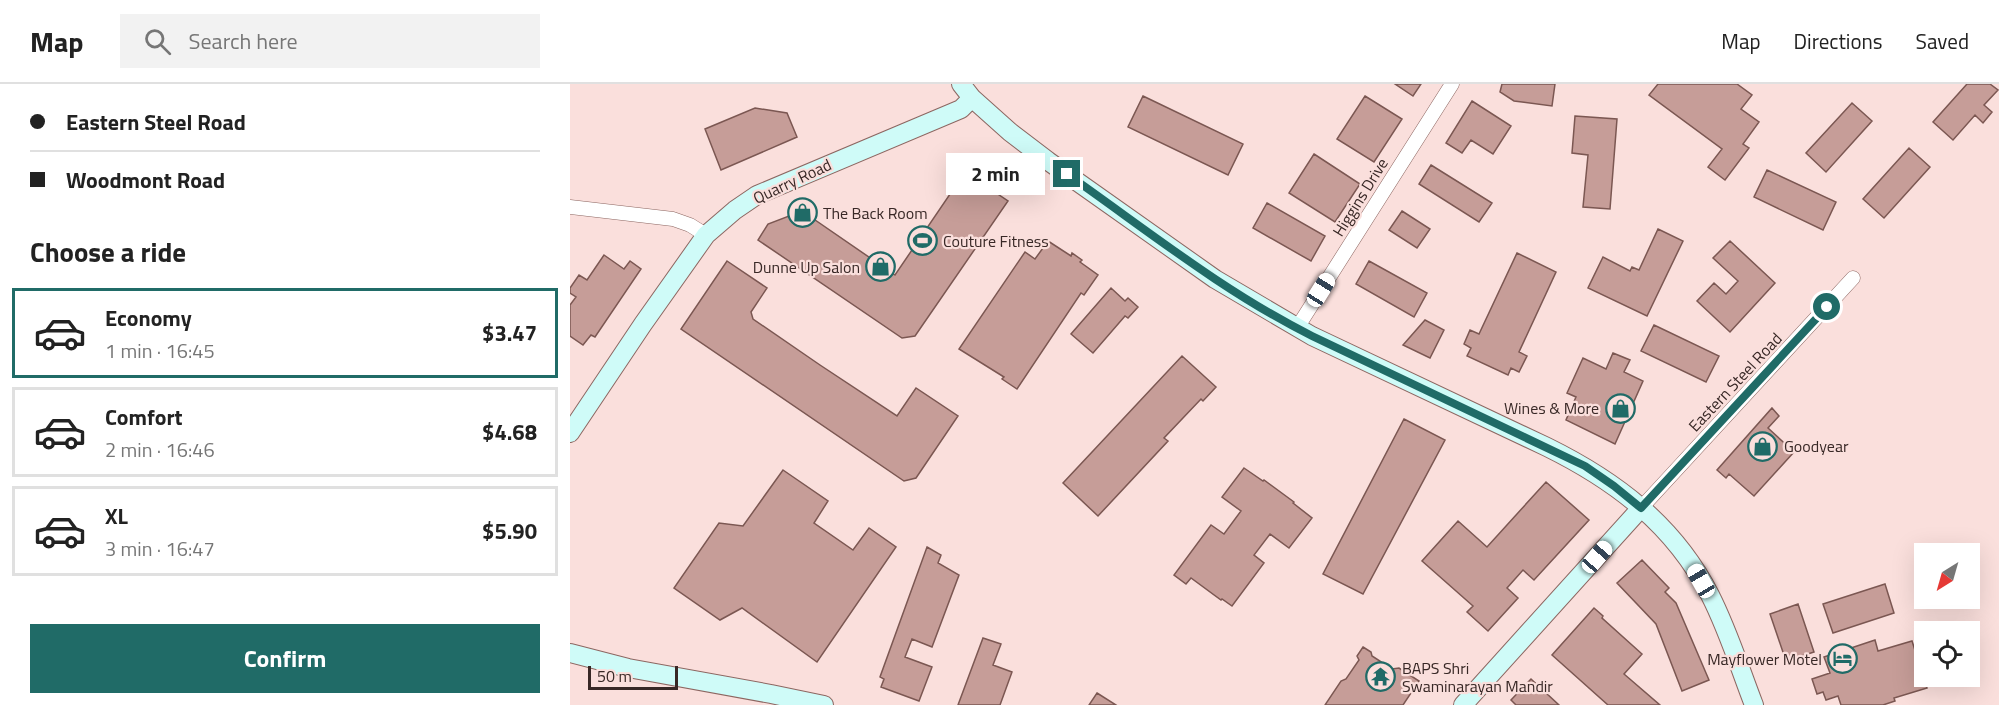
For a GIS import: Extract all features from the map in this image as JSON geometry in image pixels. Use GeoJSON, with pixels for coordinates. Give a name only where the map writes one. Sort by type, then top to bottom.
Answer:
{"type":"FeatureCollection","features":[{"type":"Feature","properties":{"kind":"street","name":"Higgins Drive"},"geometry":{"type":"LineString","coordinates":[[1297,328],[1452,84]]}},
{"type":"Feature","properties":{"kind":"street"},"geometry":{"type":"LineString","coordinates":[[967,91],[1010,132],[1048,161],[1215,279],[1297,328],[1585,466],[1614,486],[1659,524],[1682,551],[1704,585],[1754,705]]}},
{"type":"Feature","properties":{"kind":"street","name":"Quarry Road"},"geometry":{"type":"LineString","coordinates":[[570,433],[706,235],[735,210],[757,195],[961,109],[967,91]]}},
{"type":"Feature","properties":{"kind":"street"},"geometry":{"type":"LineString","coordinates":[[570,207],[673,219],[690,225],[706,235]]}},
{"type":"Feature","properties":{"kind":"street","name":"Eastern Steel Road"},"geometry":{"type":"LineString","coordinates":[[1641,508],[1853,279]]}},
{"type":"Feature","properties":{"kind":"street"},"geometry":{"type":"LineString","coordinates":[[1463,705],[1641,508]]}},
{"type":"Feature","properties":{"kind":"street"},"geometry":{"type":"LineString","coordinates":[[570,653],[628,668],[824,705]]}},
{"type":"Feature","properties":{"kind":"building"},"geometry":{"type":"Polygon","coordinates":[[[1395,84],[1421,84],[1413,96],[1395,84]]]}},
{"type":"Feature","properties":{"kind":"building"},"geometry":{"type":"Polygon","coordinates":[[[1502,84],[1555,84],[1552,106],[1514,101],[1500,92],[1502,84]]]}},
{"type":"Feature","properties":{"kind":"building"},"geometry":{"type":"Polygon","coordinates":[[[1658,84],[1737,84],[1752,95],[1741,109],[1759,122],[1743,144],[1749,148],[1725,180],[1708,167],[1722,149],[1649,95],[1658,84]]]}},
{"type":"Feature","properties":{"kind":"building"},"geometry":{"type":"Polygon","coordinates":[[[1967,84],[1990,84],[1998,90],[1984,105],[1992,112],[1983,123],[1975,115],[1953,140],[1933,122],[1967,84]]]}},
{"type":"Feature","properties":{"kind":"building"},"geometry":{"type":"Polygon","coordinates":[[[1143,96],[1243,144],[1228,175],[1128,127],[1143,96]]]}},
{"type":"Feature","properties":{"kind":"building"},"geometry":{"type":"Polygon","coordinates":[[[1365,96],[1402,119],[1374,162],[1337,139],[1365,96]]]}},
{"type":"Feature","properties":{"kind":"building"},"geometry":{"type":"Polygon","coordinates":[[[1472,101],[1511,126],[1493,154],[1471,140],[1462,153],[1446,143],[1472,101]]]}},
{"type":"Feature","properties":{"kind":"building"},"geometry":{"type":"Polygon","coordinates":[[[1852,103],[1872,121],[1826,172],[1806,153],[1852,103]]]}},
{"type":"Feature","properties":{"kind":"building"},"geometry":{"type":"Polygon","coordinates":[[[755,108],[787,113],[797,137],[721,170],[705,129],[755,108]]]}},
{"type":"Feature","properties":{"kind":"building"},"geometry":{"type":"Polygon","coordinates":[[[1575,116],[1617,119],[1610,209],[1583,207],[1588,155],[1572,153],[1575,116]]]}},
{"type":"Feature","properties":{"kind":"building"},"geometry":{"type":"Polygon","coordinates":[[[1909,148],[1930,167],[1884,218],[1863,199],[1909,148]]]}},
{"type":"Feature","properties":{"kind":"building"},"geometry":{"type":"Polygon","coordinates":[[[1314,154],[1360,184],[1335,222],[1289,193],[1314,154]]]}},
{"type":"Feature","properties":{"kind":"building"},"geometry":{"type":"Polygon","coordinates":[[[1431,165],[1492,203],[1479,222],[1419,184],[1431,165]]]}},
{"type":"Feature","properties":{"kind":"building"},"geometry":{"type":"Polygon","coordinates":[[[1767,170],[1836,202],[1823,230],[1754,197],[1767,170]]]}},
{"type":"Feature","properties":{"kind":"building"},"geometry":{"type":"Polygon","coordinates":[[[965,172],[1008,201],[915,336],[902,338],[758,240],[768,224],[802,211],[895,275],[965,172]]]}},
{"type":"Feature","properties":{"kind":"building"},"geometry":{"type":"Polygon","coordinates":[[[1267,203],[1325,236],[1311,261],[1253,228],[1267,203]]]}},
{"type":"Feature","properties":{"kind":"building"},"geometry":{"type":"Polygon","coordinates":[[[1402,211],[1430,229],[1417,248],[1389,230],[1402,211]]]}},
{"type":"Feature","properties":{"kind":"building"},"geometry":{"type":"Polygon","coordinates":[[[1658,229],[1683,241],[1647,316],[1588,288],[1603,257],[1630,271],[1632,267],[1639,270],[1658,229]]]}},
{"type":"Feature","properties":{"kind":"building"},"geometry":{"type":"Polygon","coordinates":[[[1048,241],[1071,256],[1072,253],[1098,275],[1084,295],[1081,293],[1017,389],[1002,379],[1004,377],[959,349],[1025,252],[1035,259],[1048,241]]]}},
{"type":"Feature","properties":{"kind":"building"},"geometry":{"type":"Polygon","coordinates":[[[1730,241],[1775,283],[1730,332],[1697,301],[1714,283],[1726,294],[1738,281],[1713,258],[1730,241]]]}},
{"type":"Feature","properties":{"kind":"building"},"geometry":{"type":"Polygon","coordinates":[[[1517,253],[1556,272],[1519,352],[1527,356],[1519,372],[1511,368],[1508,375],[1467,356],[1471,348],[1464,344],[1470,330],[1479,334],[1517,253]]]}},
{"type":"Feature","properties":{"kind":"building"},"geometry":{"type":"Polygon","coordinates":[[[604,255],[624,269],[630,261],[641,269],[595,337],[591,335],[583,345],[570,336],[570,305],[576,297],[570,293],[570,288],[579,275],[587,280],[604,255]]]}},
{"type":"Feature","properties":{"kind":"building"},"geometry":{"type":"Polygon","coordinates":[[[727,261],[767,288],[751,312],[753,319],[820,365],[897,416],[916,388],[958,416],[916,478],[904,481],[681,329],[727,261]]]}},
{"type":"Feature","properties":{"kind":"building"},"geometry":{"type":"Polygon","coordinates":[[[1369,261],[1427,293],[1414,317],[1356,284],[1369,261]]]}},
{"type":"Feature","properties":{"kind":"building"},"geometry":{"type":"Polygon","coordinates":[[[1111,288],[1125,301],[1128,298],[1138,307],[1128,318],[1125,316],[1093,353],[1071,334],[1111,288]]]}},
{"type":"Feature","properties":{"kind":"building"},"geometry":{"type":"Polygon","coordinates":[[[1425,320],[1444,330],[1430,358],[1403,345],[1425,320]]]}},
{"type":"Feature","properties":{"kind":"building"},"geometry":{"type":"Polygon","coordinates":[[[1654,325],[1719,356],[1706,382],[1641,351],[1654,325]]]}},
{"type":"Feature","properties":{"kind":"building"},"geometry":{"type":"Polygon","coordinates":[[[1613,353],[1630,360],[1624,372],[1643,381],[1615,444],[1566,420],[1576,397],[1567,393],[1583,358],[1606,369],[1613,353]]]}},
{"type":"Feature","properties":{"kind":"building"},"geometry":{"type":"Polygon","coordinates":[[[1182,356],[1216,387],[1203,401],[1201,399],[1164,438],[1168,441],[1098,516],[1063,483],[1182,356]]]}},
{"type":"Feature","properties":{"kind":"building","name":"Goodyear"},"geometry":{"type":"Polygon","coordinates":[[[1772,408],[1779,416],[1768,428],[1794,452],[1754,496],[1729,474],[1726,478],[1717,470],[1772,408]]]}},
{"type":"Feature","properties":{"kind":"building"},"geometry":{"type":"Polygon","coordinates":[[[1404,419],[1445,440],[1363,594],[1323,574],[1404,419]]]}},
{"type":"Feature","properties":{"kind":"building"},"geometry":{"type":"Polygon","coordinates":[[[1244,468],[1294,502],[1312,518],[1289,548],[1270,534],[1254,555],[1264,563],[1232,606],[1191,578],[1186,584],[1174,575],[1211,525],[1224,534],[1241,511],[1222,497],[1244,468]]]}},
{"type":"Feature","properties":{"kind":"building"},"geometry":{"type":"Polygon","coordinates":[[[783,470],[828,501],[814,523],[853,550],[869,528],[896,547],[817,662],[742,608],[720,620],[674,588],[719,523],[743,526],[783,470]]]}},
{"type":"Feature","properties":{"kind":"building"},"geometry":{"type":"Polygon","coordinates":[[[1546,482],[1589,520],[1534,580],[1523,570],[1507,588],[1518,598],[1488,631],[1467,612],[1473,606],[1422,561],[1458,521],[1487,547],[1546,482]]]}},
{"type":"Feature","properties":{"kind":"building"},"geometry":{"type":"Polygon","coordinates":[[[927,547],[941,555],[938,563],[959,575],[932,647],[912,639],[905,657],[932,667],[919,701],[881,687],[884,679],[880,677],[927,547]]]}},
{"type":"Feature","properties":{"kind":"building"},"geometry":{"type":"Polygon","coordinates":[[[1642,560],[1669,588],[1665,592],[1676,603],[1709,680],[1682,691],[1656,624],[1617,583],[1642,560]]]}},
{"type":"Feature","properties":{"kind":"building"},"geometry":{"type":"Polygon","coordinates":[[[1885,584],[1894,613],[1833,633],[1823,604],[1885,584]]]}},
{"type":"Feature","properties":{"kind":"building"},"geometry":{"type":"Polygon","coordinates":[[[1798,604],[1814,652],[1786,661],[1770,614],[1798,604]]]}},
{"type":"Feature","properties":{"kind":"building"},"geometry":{"type":"Polygon","coordinates":[[[1594,608],[1642,654],[1624,674],[1660,705],[1608,705],[1552,655],[1594,608]]]}},
{"type":"Feature","properties":{"kind":"building"},"geometry":{"type":"Polygon","coordinates":[[[983,638],[1001,644],[993,665],[1012,672],[1000,705],[958,705],[983,638]]]}},
{"type":"Feature","properties":{"kind":"building"},"geometry":{"type":"Polygon","coordinates":[[[1875,640],[1878,651],[1912,641],[1914,687],[1927,688],[1894,698],[1895,701],[1883,705],[1841,705],[1838,696],[1826,700],[1823,692],[1817,694],[1812,679],[1830,673],[1824,657],[1875,640]]]}},
{"type":"Feature","properties":{"kind":"building","name":"BAPS Shri Swaminarayan Mandir"},"geometry":{"type":"Polygon","coordinates":[[[1363,647],[1392,669],[1399,668],[1419,681],[1403,705],[1325,705],[1359,660],[1357,656],[1363,647]]]}},
{"type":"Feature","properties":{"kind":"building"},"geometry":{"type":"Polygon","coordinates":[[[1531,679],[1559,705],[1516,705],[1511,700],[1531,679]]]}},
{"type":"Feature","properties":{"kind":"building"},"geometry":{"type":"Polygon","coordinates":[[[1097,693],[1116,705],[1089,705],[1097,693]]]}},
{"type":"Feature","properties":{"kind":"place","name":"The Back Room"},"geometry":{"type":"Point","coordinates":[802,213]}},
{"type":"Feature","properties":{"kind":"place","name":"Couture Fitness"},"geometry":{"type":"Point","coordinates":[922,241]}},
{"type":"Feature","properties":{"kind":"place","name":"Dunne Up Salon"},"geometry":{"type":"Point","coordinates":[881,267]}},
{"type":"Feature","properties":{"kind":"place","name":"Wines & More"},"geometry":{"type":"Point","coordinates":[1620,408]}},
{"type":"Feature","properties":{"kind":"place","name":"Goodyear"},"geometry":{"type":"Point","coordinates":[1763,446]}},
{"type":"Feature","properties":{"kind":"place","name":"Mayflower Motel"},"geometry":{"type":"Point","coordinates":[1843,659]}},
{"type":"Feature","properties":{"kind":"place","name":"BAPS Shri Swaminarayan Mandir"},"geometry":{"type":"Point","coordinates":[1381,677]}},
{"type":"Feature","properties":{"kind":"route"},"geometry":{"type":"LineString","coordinates":[[1067,174],[1215,279],[1278,318],[1585,466],[1641,508],[1827,307]]}}]}
